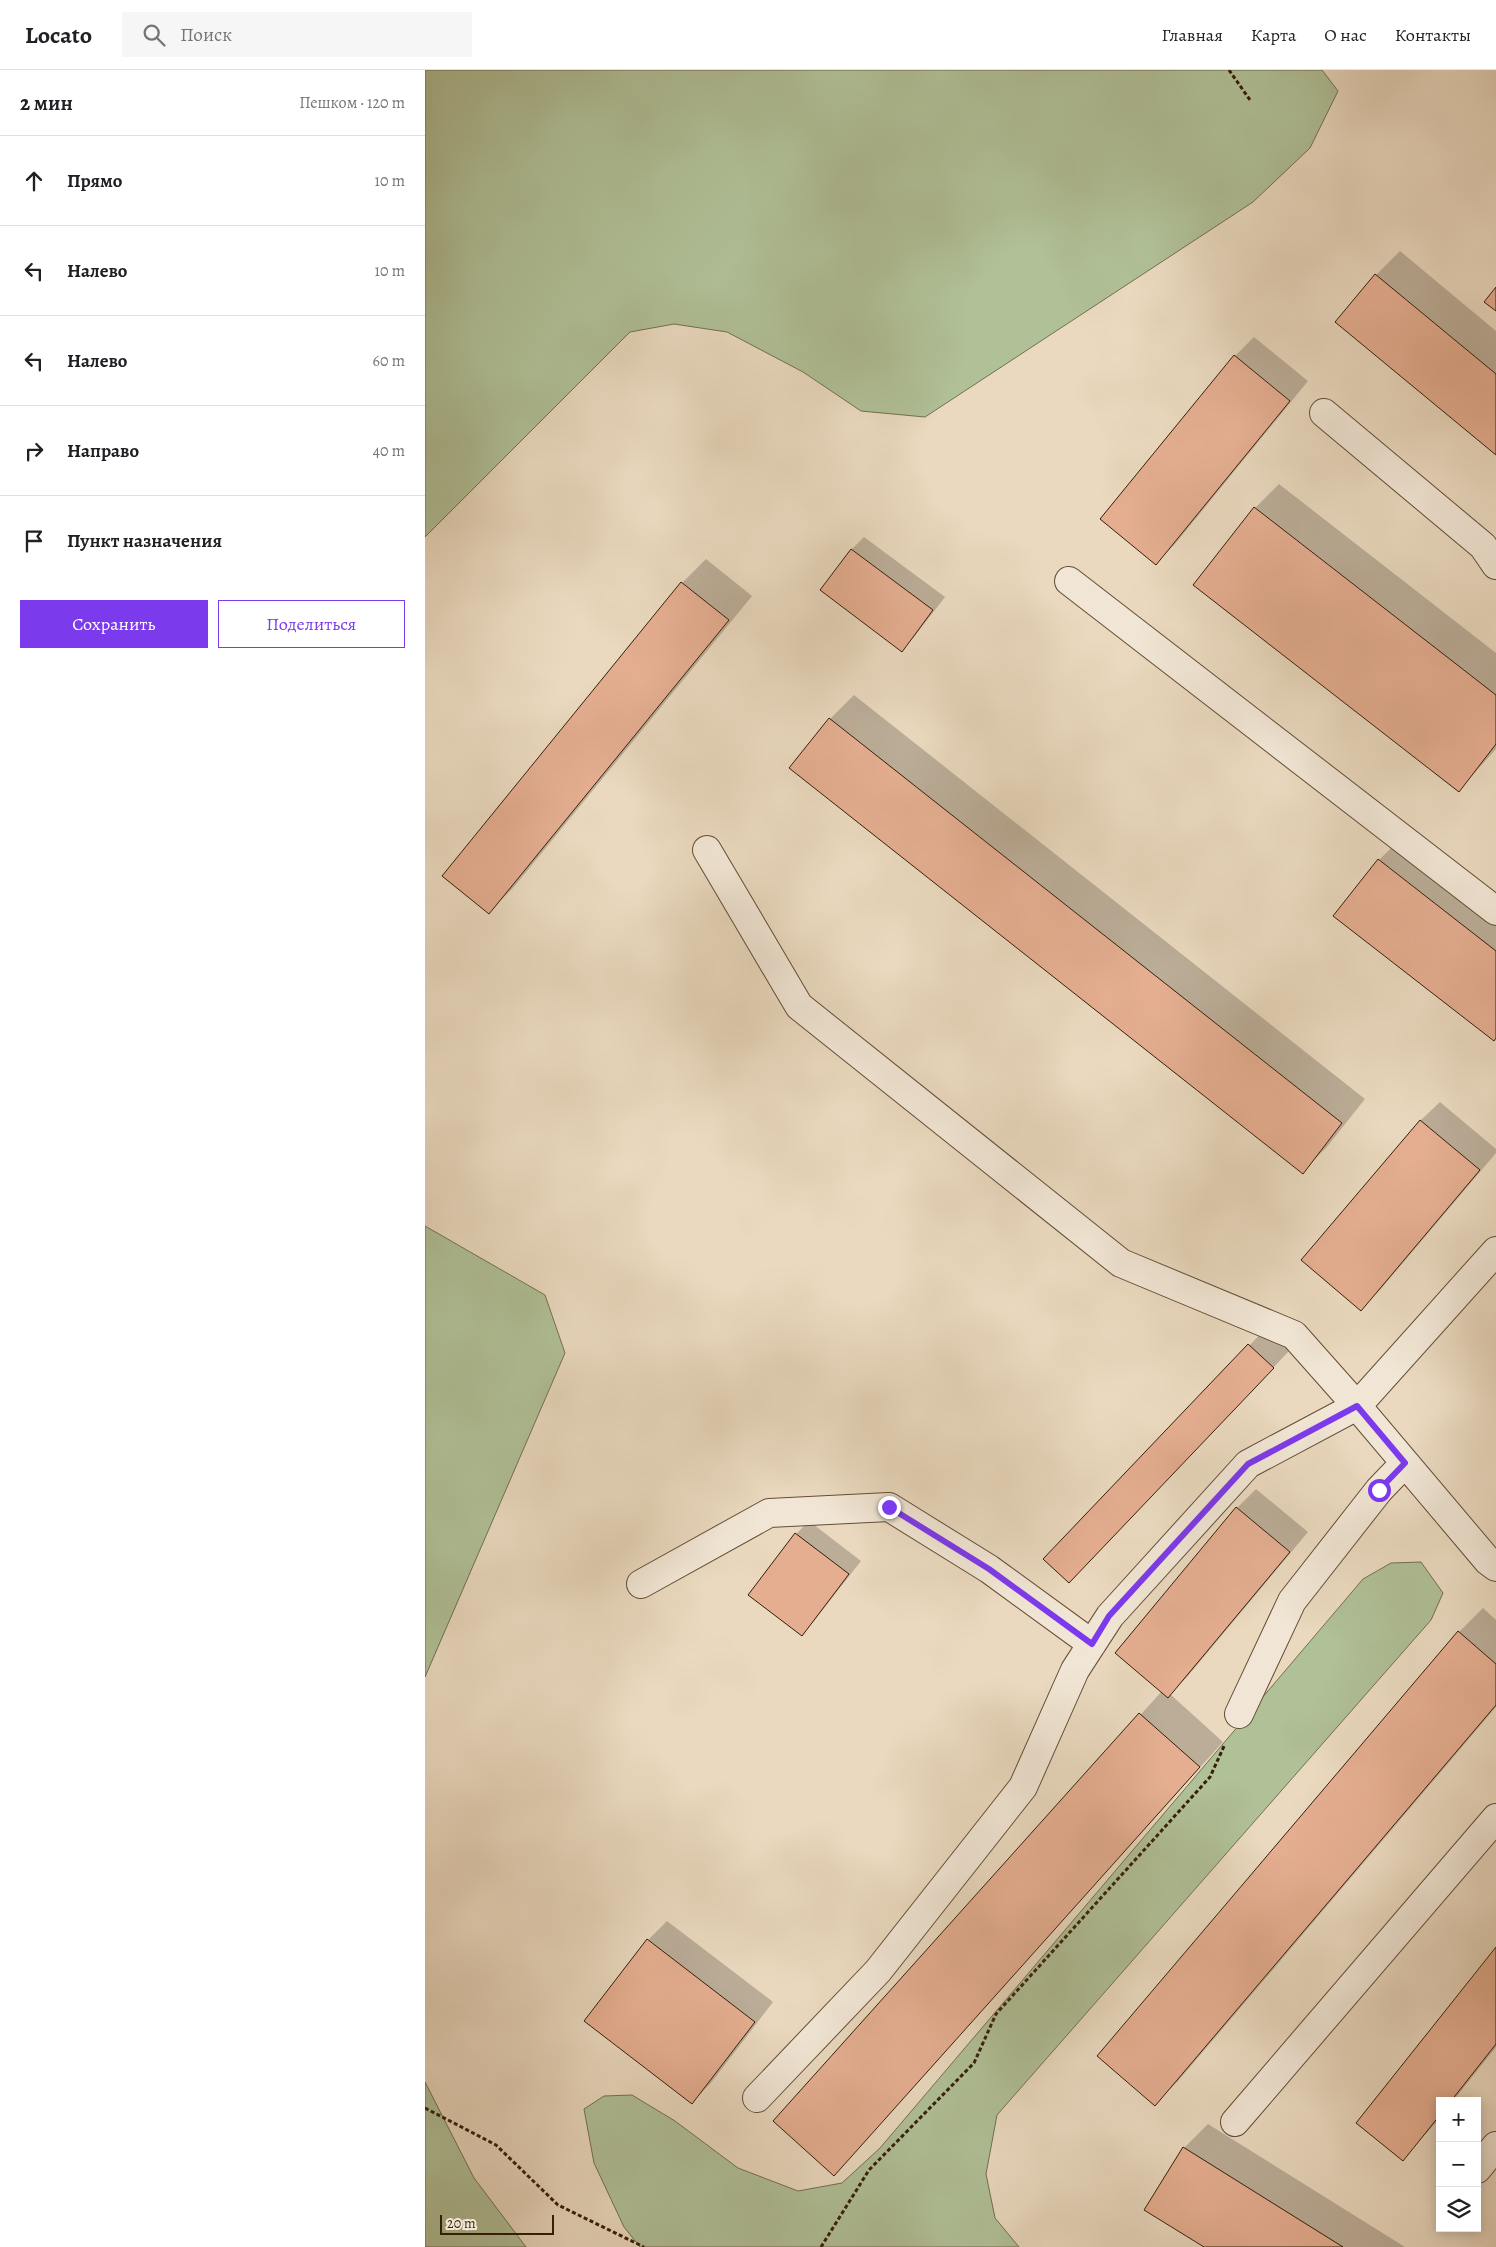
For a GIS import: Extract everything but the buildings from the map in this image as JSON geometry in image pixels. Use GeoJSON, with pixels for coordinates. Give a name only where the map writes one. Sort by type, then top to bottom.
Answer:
{"type":"FeatureCollection","features":[{"type":"Feature","properties":{"kind":"lane"},"geometry":{"type":"LineString","coordinates":[[1325,413],[1483,546],[1496,565]]}},
{"type":"Feature","properties":{"kind":"lane"},"geometry":{"type":"LineString","coordinates":[[1069,581],[1496,911]]}},
{"type":"Feature","properties":{"kind":"lane"},"geometry":{"type":"LineString","coordinates":[[707,850],[799,1006],[1121,1263],[1294,1335],[1357,1406],[1488,1561],[1496,1567]]}},
{"type":"Feature","properties":{"kind":"lane"},"geometry":{"type":"LineString","coordinates":[[757,2098],[878,1971],[1023,1787],[1075,1670],[1109,1616],[1248,1464],[1357,1406],[1496,1251]]}},
{"type":"Feature","properties":{"kind":"lane"},"geometry":{"type":"LineString","coordinates":[[1239,1714],[1293,1600],[1379,1490],[1405,1463]]}},
{"type":"Feature","properties":{"kind":"lane"},"geometry":{"type":"LineString","coordinates":[[641,1584],[769,1513],[889,1507],[989,1569],[1092,1644]]}},
{"type":"Feature","properties":{"kind":"lane"},"geometry":{"type":"LineString","coordinates":[[1235,2122],[1496,1818]]}},
{"type":"Feature","properties":{"kind":"lane"},"geometry":{"type":"LineString","coordinates":[[1481,2164],[1496,2146]]}},
{"type":"Feature","properties":{"kind":"path"},"geometry":{"type":"LineString","coordinates":[[1229,70],[1250,100]]}},
{"type":"Feature","properties":{"kind":"path"},"geometry":{"type":"LineString","coordinates":[[821,2247],[869,2170],[974,2063],[997,2014],[1210,1777],[1239,1714]]}},
{"type":"Feature","properties":{"kind":"path"},"geometry":{"type":"LineString","coordinates":[[425,2108],[496,2145],[558,2206],[644,2247]]}},
{"type":"Feature","properties":{"kind":"green space"},"geometry":{"type":"Polygon","coordinates":[[[425,70],[1322,70],[1338,91],[1310,148],[1253,202],[925,417],[861,411],[803,372],[727,332],[674,324],[630,332],[425,537],[425,70]]]}},
{"type":"Feature","properties":{"kind":"green space"},"geometry":{"type":"Polygon","coordinates":[[[425,1226],[545,1295],[565,1353],[425,1677],[425,1226]]]}},
{"type":"Feature","properties":{"kind":"green space"},"geometry":{"type":"Polygon","coordinates":[[[1421,1562],[1443,1593],[1431,1620],[997,2115],[986,2174],[995,2218],[1019,2247],[640,2247],[624,2227],[594,2163],[584,2109],[604,2096],[632,2095],[675,2121],[738,2168],[798,2191],[842,2183],[880,2148],[1363,1579],[1391,1563],[1421,1562]]]}},
{"type":"Feature","properties":{"kind":"green space"},"geometry":{"type":"Polygon","coordinates":[[[425,2082],[474,2178],[526,2247],[425,2247],[425,2082]]]}},
{"type":"Feature","properties":{"kind":"route"},"geometry":{"type":"LineString","coordinates":[[889,1507],[989,1569],[1092,1644],[1109,1616],[1248,1464],[1357,1406],[1405,1463],[1379,1490]]}}]}
